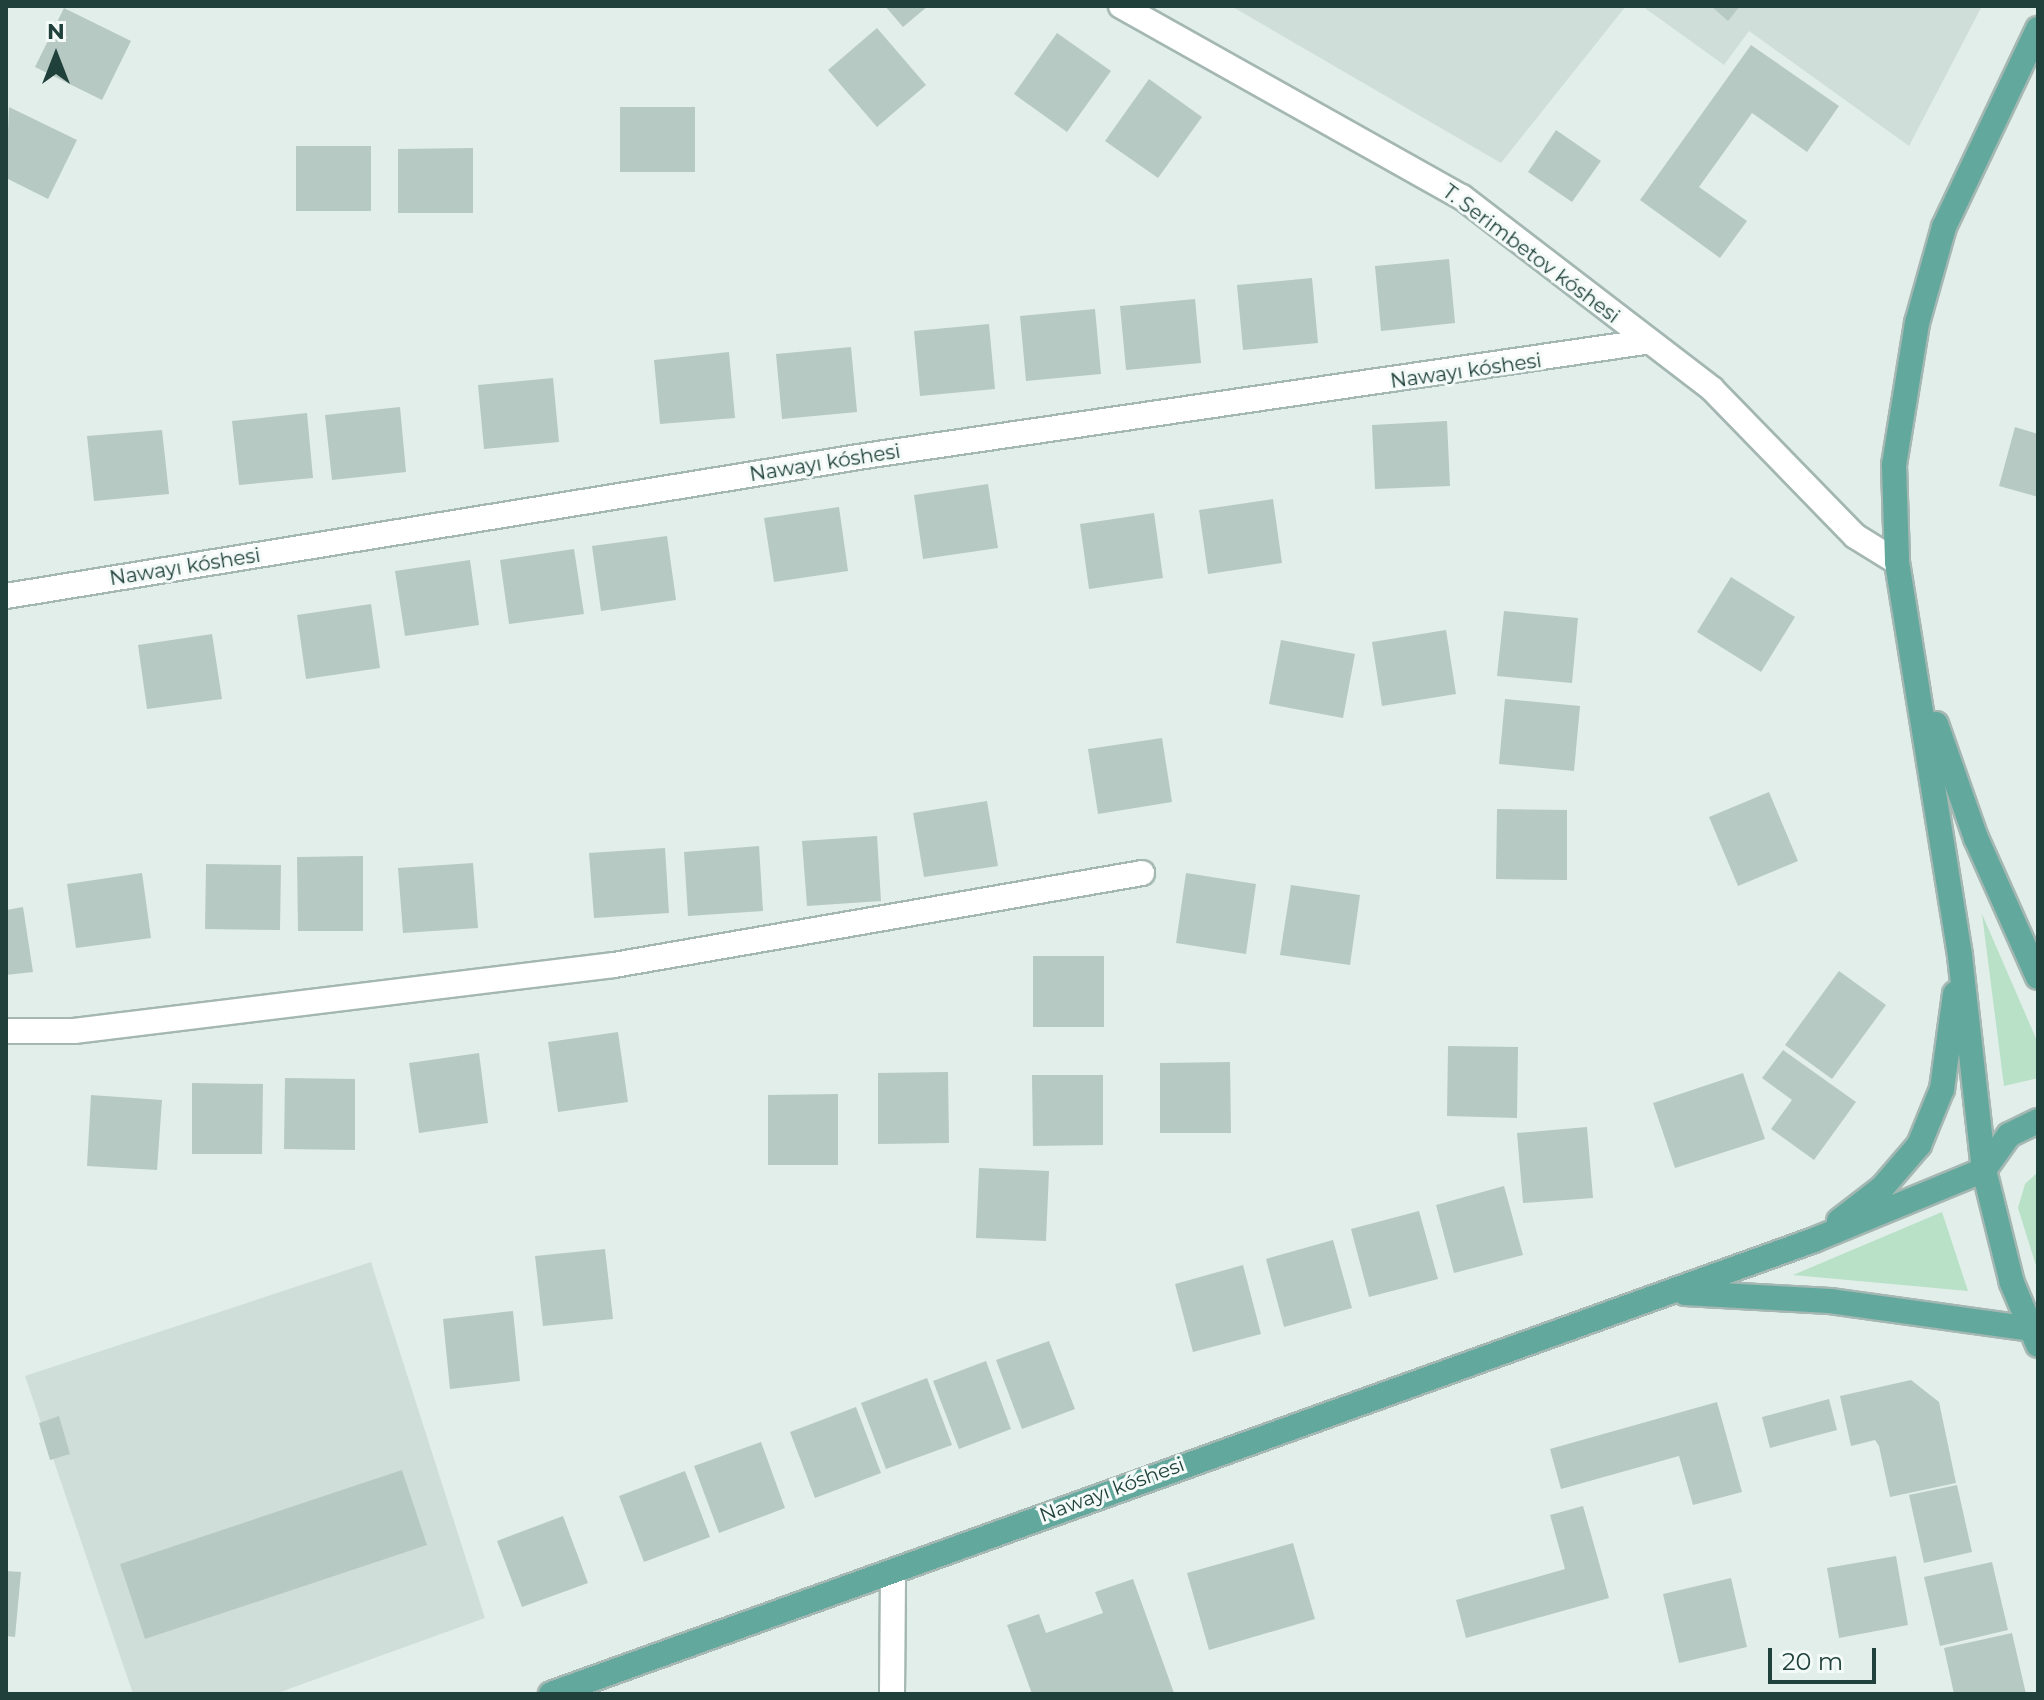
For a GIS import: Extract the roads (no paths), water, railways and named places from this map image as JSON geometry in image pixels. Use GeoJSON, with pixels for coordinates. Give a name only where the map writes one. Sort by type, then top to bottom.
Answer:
{"type":"FeatureCollection","features":[{"type":"Feature","properties":{"kind":"main road"},"geometry":{"type":"LineString","coordinates":[[2036,1335],[2012,1283],[1984,1170],[1960,956],[1897,562],[1894,465],[1917,323],[1944,227],[2038,29]]}},
{"type":"Feature","properties":{"kind":"main road"},"geometry":{"type":"LineString","coordinates":[[1915,665],[1976,838],[2038,977]]}},
{"type":"Feature","properties":{"kind":"main road"},"geometry":{"type":"LineString","coordinates":[[1814,1240],[1882,1188],[1919,1145],[1942,1089],[1960,956]]}},
{"type":"Feature","properties":{"kind":"main road"},"geometry":{"type":"LineString","coordinates":[[1984,1170],[2009,1135],[2038,1121]]}},
{"type":"Feature","properties":{"kind":"main road","name":"Nawayı kóshesi"},"geometry":{"type":"LineString","coordinates":[[551,1694],[893,1572],[1374,1393],[1675,1293],[1984,1170]]}},
{"type":"Feature","properties":{"kind":"main road"},"geometry":{"type":"LineString","coordinates":[[1675,1293],[1830,1301],[2036,1335]]}},
{"type":"Feature","properties":{"kind":"street","name":"T. Serimbetov kóshesi"},"geometry":{"type":"LineString","coordinates":[[1121,6],[1462,197],[1645,342],[1712,389],[1855,536],[1897,562]]}},
{"type":"Feature","properties":{"kind":"street","name":"Nawayı kóshesi"},"geometry":{"type":"LineString","coordinates":[[6,596],[856,457],[1645,342]]}},
{"type":"Feature","properties":{"kind":"street"},"geometry":{"type":"LineString","coordinates":[[6,1031],[74,1031],[614,965],[1142,873]]}},
{"type":"Feature","properties":{"kind":"street"},"geometry":{"type":"LineString","coordinates":[[892,1694],[893,1572]]}}]}
